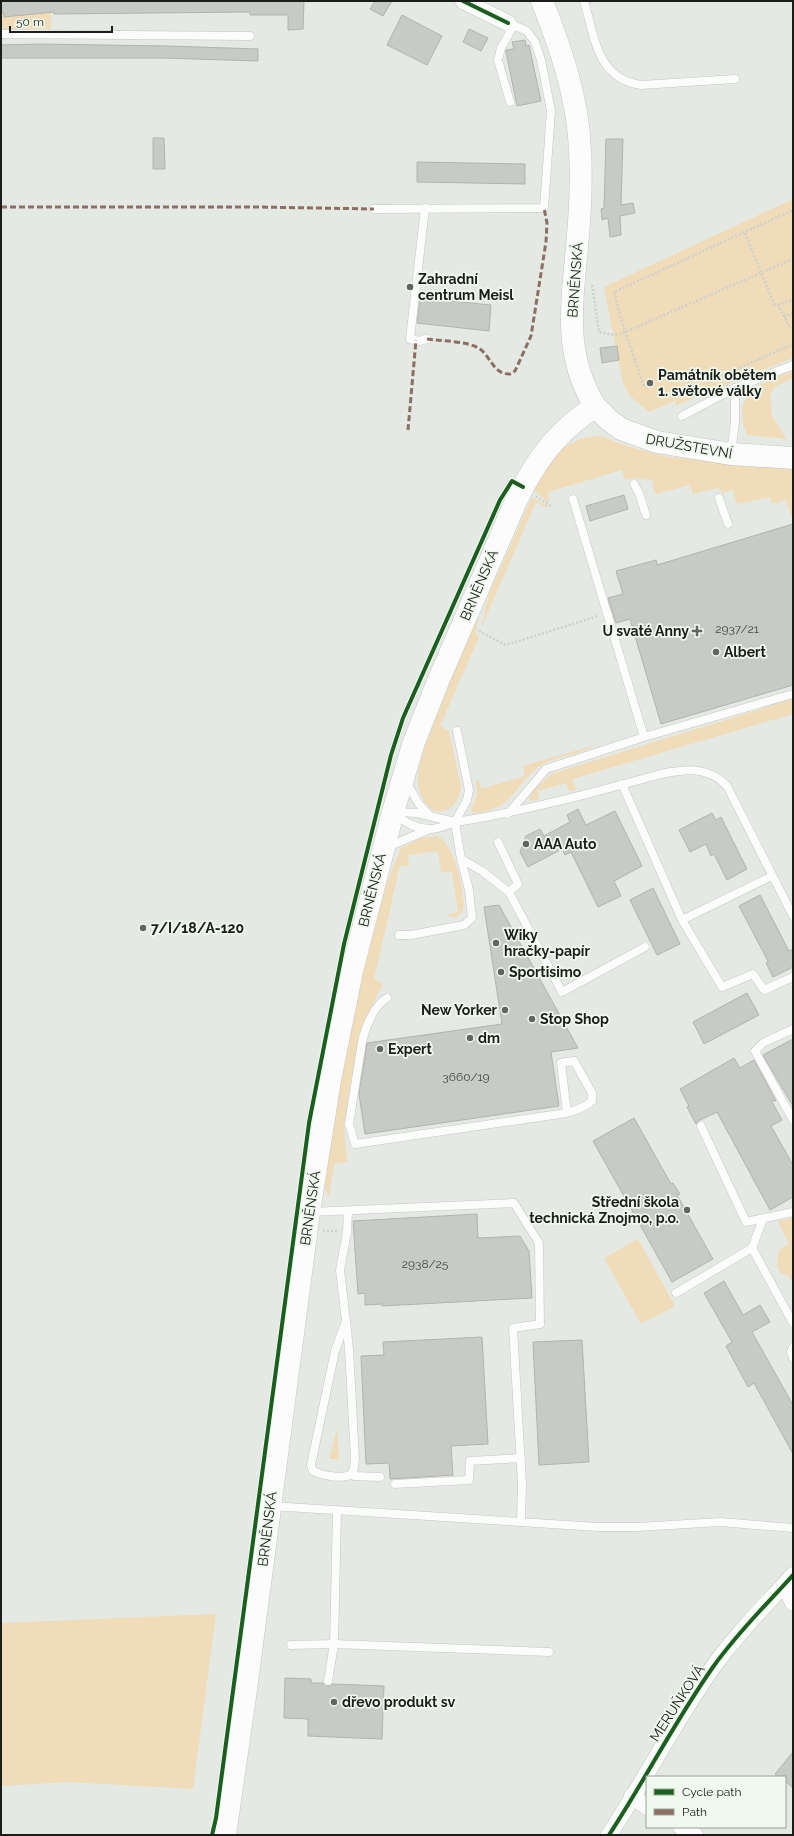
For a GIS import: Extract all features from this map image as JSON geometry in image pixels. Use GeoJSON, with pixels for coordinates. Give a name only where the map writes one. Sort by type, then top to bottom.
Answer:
{"type":"FeatureCollection","features":[{"type":"Feature","properties":{"kind":"main road","name":"BRNĚNSKÁ"},"geometry":{"type":"LineString","coordinates":[[226,1835],[309,1212],[323,1122],[341,1023],[383,850],[414,742],[439,679],[523,487],[554,442],[595,406],[578,371],[572,336],[572,310],[581,194],[580,149],[576,114],[565,66],[542,1]]}},
{"type":"Feature","properties":{"kind":"main road","name":"DRUŽSTEVNÍ"},"geometry":{"type":"LineString","coordinates":[[595,406],[614,424],[643,438],[674,445],[731,454],[793,458]]}},
{"type":"Feature","properties":{"kind":"street"},"geometry":{"type":"LineString","coordinates":[[463,1],[511,24]]}},
{"type":"Feature","properties":{"kind":"street"},"geometry":{"type":"LineString","coordinates":[[788,1580],[793,1602]]}},
{"type":"Feature","properties":{"kind":"street","name":"MERUŇKOVÁ"},"geometry":{"type":"LineString","coordinates":[[609,1835],[714,1666],[754,1616],[788,1580]]}},
{"type":"Feature","properties":{"kind":"street"},"geometry":{"type":"LineString","coordinates":[[632,1796],[646,1806]]}},
{"type":"Feature","properties":{"kind":"street"},"geometry":{"type":"LineString","coordinates":[[683,1828],[695,1835]]}},
{"type":"Feature","properties":{"kind":"lane"},"geometry":{"type":"LineString","coordinates":[[584,1],[600,56],[607,68],[627,83],[641,85],[735,79]]}},
{"type":"Feature","properties":{"kind":"lane"},"geometry":{"type":"LineString","coordinates":[[374,208],[544,208],[551,111],[542,60],[535,42],[527,31],[511,24],[501,48],[498,60],[510,102]]}},
{"type":"Feature","properties":{"kind":"lane"},"geometry":{"type":"LineString","coordinates":[[1,34],[250,36]]}},
{"type":"Feature","properties":{"kind":"lane"},"geometry":{"type":"LineString","coordinates":[[426,208],[410,339],[419,341],[427,339]]}},
{"type":"Feature","properties":{"kind":"lane"},"geometry":{"type":"LineString","coordinates":[[682,416],[735,388],[793,365]]}},
{"type":"Feature","properties":{"kind":"lane"},"geometry":{"type":"LineString","coordinates":[[731,454],[735,422],[735,388]]}},
{"type":"Feature","properties":{"kind":"lane"},"geometry":{"type":"LineString","coordinates":[[634,484],[639,492],[646,516]]}},
{"type":"Feature","properties":{"kind":"lane"},"geometry":{"type":"LineString","coordinates":[[718,498],[728,524]]}},
{"type":"Feature","properties":{"kind":"lane"},"geometry":{"type":"LineString","coordinates":[[574,499],[644,737]]}},
{"type":"Feature","properties":{"kind":"lane"},"geometry":{"type":"LineString","coordinates":[[508,814],[546,769],[644,737],[793,694]]}},
{"type":"Feature","properties":{"kind":"lane"},"geometry":{"type":"LineString","coordinates":[[399,935],[411,935],[464,925],[472,918],[469,890],[461,859],[455,822],[467,800],[469,790],[457,731]]}},
{"type":"Feature","properties":{"kind":"lane"},"geometry":{"type":"LineString","coordinates":[[383,850],[406,838],[428,830],[438,829],[455,822],[508,814],[661,774],[686,770],[703,770],[719,778],[726,786],[793,916]]}},
{"type":"Feature","properties":{"kind":"lane"},"geometry":{"type":"LineString","coordinates":[[403,777],[419,804],[430,815]]}},
{"type":"Feature","properties":{"kind":"lane"},"geometry":{"type":"LineString","coordinates":[[622,784],[682,920],[722,987],[753,974],[764,990],[793,977]]}},
{"type":"Feature","properties":{"kind":"lane"},"geometry":{"type":"LineString","coordinates":[[393,812],[411,812],[430,815],[455,822]]}},
{"type":"Feature","properties":{"kind":"lane"},"geometry":{"type":"LineString","coordinates":[[393,812],[406,822],[428,830]]}},
{"type":"Feature","properties":{"kind":"lane"},"geometry":{"type":"LineString","coordinates":[[498,842],[518,884],[510,892]]}},
{"type":"Feature","properties":{"kind":"lane"},"geometry":{"type":"LineString","coordinates":[[461,859],[482,871],[510,892],[562,992],[645,947]]}},
{"type":"Feature","properties":{"kind":"lane"},"geometry":{"type":"LineString","coordinates":[[682,920],[772,876]]}},
{"type":"Feature","properties":{"kind":"lane"},"geometry":{"type":"LineString","coordinates":[[386,998],[380,1001],[364,1031],[349,1124],[355,1144],[567,1113],[586,1107],[592,1101],[592,1093],[574,1061],[561,1063],[567,1113]]}},
{"type":"Feature","properties":{"kind":"lane"},"geometry":{"type":"LineString","coordinates":[[793,1029],[763,1043],[755,1051],[793,1120]]}},
{"type":"Feature","properties":{"kind":"lane"},"geometry":{"type":"LineString","coordinates":[[701,1126],[746,1222],[793,1212]]}},
{"type":"Feature","properties":{"kind":"lane"},"geometry":{"type":"LineString","coordinates":[[309,1212],[514,1203],[540,1243],[540,1324],[513,1328],[521,1458],[521,1522]]}},
{"type":"Feature","properties":{"kind":"lane"},"geometry":{"type":"LineString","coordinates":[[348,1211],[347,1232],[340,1270],[350,1349],[355,1459],[351,1474]]}},
{"type":"Feature","properties":{"kind":"lane"},"geometry":{"type":"LineString","coordinates":[[676,1293],[752,1248],[763,1219]]}},
{"type":"Feature","properties":{"kind":"lane"},"geometry":{"type":"LineString","coordinates":[[752,1248],[793,1323]]}},
{"type":"Feature","properties":{"kind":"lane"},"geometry":{"type":"LineString","coordinates":[[346,1321],[335,1351],[311,1465],[313,1471],[322,1476],[344,1476],[351,1474],[354,1476],[380,1477]]}},
{"type":"Feature","properties":{"kind":"lane"},"geometry":{"type":"LineString","coordinates":[[793,1347],[791,1352],[793,1358]]}},
{"type":"Feature","properties":{"kind":"lane"},"geometry":{"type":"LineString","coordinates":[[395,1484],[469,1480],[470,1461],[521,1458]]}},
{"type":"Feature","properties":{"kind":"lane"},"geometry":{"type":"LineString","coordinates":[[270,1506],[617,1527],[720,1522],[793,1528]]}},
{"type":"Feature","properties":{"kind":"lane"},"geometry":{"type":"LineString","coordinates":[[328,1680],[334,1644],[337,1511]]}},
{"type":"Feature","properties":{"kind":"lane"},"geometry":{"type":"LineString","coordinates":[[291,1645],[334,1644],[549,1652]]}},
{"type":"Feature","properties":{"kind":"path"},"geometry":{"type":"LineString","coordinates":[[644,386],[625,332],[614,292],[793,210]]}},
{"type":"Feature","properties":{"kind":"path"},"geometry":{"type":"LineString","coordinates":[[745,233],[774,304],[778,305],[789,326],[793,324]]}},
{"type":"Feature","properties":{"kind":"path"},"geometry":{"type":"LineString","coordinates":[[589,290],[590,284],[599,332],[614,335],[625,332],[793,259]]}},
{"type":"Feature","properties":{"kind":"path"},"geometry":{"type":"LineString","coordinates":[[778,305],[793,299]]}},
{"type":"Feature","properties":{"kind":"path"},"geometry":{"type":"LineString","coordinates":[[784,317],[793,313]]}},
{"type":"Feature","properties":{"kind":"path"},"geometry":{"type":"LineString","coordinates":[[707,382],[793,344]]}},
{"type":"Feature","properties":{"kind":"path"},"geometry":{"type":"LineString","coordinates":[[480,624],[479,632],[506,645],[625,608]]}},
{"type":"Feature","properties":{"kind":"path"},"geometry":{"type":"LineString","coordinates":[[323,1231],[343,1231]]}},
{"type":"Feature","properties":{"kind":"shaded area"},"geometry":{"type":"Polygon","coordinates":[[[51,1],[51,29],[1,29],[1,13],[4,13],[5,16],[37,14],[51,1]]]}},
{"type":"Feature","properties":{"kind":"shaded area"},"geometry":{"type":"Polygon","coordinates":[[[793,199],[793,358],[675,406],[676,400],[649,412],[630,396],[623,383],[604,287],[793,199]]]}},
{"type":"Feature","properties":{"kind":"shaded area"},"geometry":{"type":"Polygon","coordinates":[[[793,371],[793,378],[776,386],[770,394],[772,416],[787,439],[747,435],[743,420],[742,408],[745,399],[751,391],[759,385],[793,371]]]}},
{"type":"Feature","properties":{"kind":"shaded area"},"geometry":{"type":"Polygon","coordinates":[[[597,436],[604,437],[626,446],[668,457],[793,469],[793,522],[786,500],[772,504],[770,497],[737,504],[733,490],[723,493],[718,488],[693,494],[690,485],[655,494],[652,480],[635,478],[625,480],[622,470],[548,492],[549,503],[532,489],[557,453],[574,442],[584,438],[597,436]]]}},
{"type":"Feature","properties":{"kind":"shaded area"},"geometry":{"type":"Polygon","coordinates":[[[534,498],[548,506],[546,507],[536,502],[481,628],[489,594],[531,499],[534,498]]]}},
{"type":"Feature","properties":{"kind":"shaded area"},"geometry":{"type":"Polygon","coordinates":[[[480,603],[476,634],[479,637],[440,726],[449,731],[461,786],[460,791],[454,805],[446,810],[435,811],[427,805],[421,796],[418,786],[419,766],[427,741],[480,603]]]}},
{"type":"Feature","properties":{"kind":"shaded area"},"geometry":{"type":"Polygon","coordinates":[[[793,699],[793,714],[572,779],[576,790],[569,791],[566,783],[537,791],[539,798],[537,800],[531,801],[529,799],[534,790],[551,774],[793,699]]]}},
{"type":"Feature","properties":{"kind":"shaded area"},"geometry":{"type":"Polygon","coordinates":[[[595,745],[583,751],[543,764],[526,778],[507,801],[499,806],[488,811],[475,813],[471,810],[477,794],[476,781],[479,780],[481,789],[525,776],[523,766],[595,745]]]}},
{"type":"Feature","properties":{"kind":"shaded area"},"geometry":{"type":"Polygon","coordinates":[[[437,836],[443,841],[454,858],[461,881],[463,911],[455,918],[448,915],[458,912],[452,872],[441,872],[438,851],[408,855],[409,867],[400,865],[374,979],[383,983],[359,1034],[344,1125],[347,1162],[334,1164],[329,1197],[321,1181],[326,1147],[376,911],[401,848],[421,838],[437,836]]]}},
{"type":"Feature","properties":{"kind":"shaded area"},"geometry":{"type":"Polygon","coordinates":[[[793,1218],[793,1284],[789,1276],[780,1273],[777,1265],[779,1250],[789,1244],[778,1221],[793,1218]]]}},
{"type":"Feature","properties":{"kind":"shaded area"},"geometry":{"type":"Polygon","coordinates":[[[638,1239],[675,1306],[641,1324],[604,1258],[638,1239]]]}},
{"type":"Feature","properties":{"kind":"shaded area"},"geometry":{"type":"Polygon","coordinates":[[[337,1428],[339,1459],[329,1459],[337,1428]]]}},
{"type":"Feature","properties":{"kind":"shaded area"},"geometry":{"type":"Polygon","coordinates":[[[216,1614],[193,1789],[68,1782],[1,1786],[1,1623],[216,1614]]]}},
{"type":"Feature","properties":{"kind":"building"},"geometry":{"type":"Polygon","coordinates":[[[1,1],[304,1],[303,29],[288,30],[288,15],[250,15],[250,12],[54,14],[54,12],[4,17],[4,13],[1,13],[1,1]]]}},
{"type":"Feature","properties":{"kind":"building"},"geometry":{"type":"Polygon","coordinates":[[[375,1],[392,1],[383,16],[370,9],[375,1]]]}},
{"type":"Feature","properties":{"kind":"building"},"geometry":{"type":"Polygon","coordinates":[[[402,15],[442,36],[427,65],[387,45],[402,15]]]}},
{"type":"Feature","properties":{"kind":"building"},"geometry":{"type":"Polygon","coordinates":[[[469,29],[488,38],[481,51],[463,42],[469,29]]]}},
{"type":"Feature","properties":{"kind":"building"},"geometry":{"type":"Polygon","coordinates":[[[525,40],[526,46],[529,45],[541,101],[517,106],[506,50],[514,49],[512,42],[525,40]]]}},
{"type":"Feature","properties":{"kind":"building"},"geometry":{"type":"Polygon","coordinates":[[[40,44],[258,49],[258,61],[162,58],[1,58],[1,45],[40,44]]]}},
{"type":"Feature","properties":{"kind":"building"},"geometry":{"type":"Polygon","coordinates":[[[153,138],[164,138],[165,169],[153,169],[153,138]]]}},
{"type":"Feature","properties":{"kind":"building"},"geometry":{"type":"Polygon","coordinates":[[[606,139],[623,139],[621,205],[633,203],[635,213],[620,216],[621,235],[610,237],[608,218],[602,220],[601,209],[604,208],[606,139]]]}},
{"type":"Feature","properties":{"kind":"building"},"geometry":{"type":"Polygon","coordinates":[[[417,162],[525,164],[525,184],[417,182],[417,162]]]}},
{"type":"Feature","properties":{"kind":"building"},"geometry":{"type":"Polygon","coordinates":[[[421,293],[431,294],[430,299],[491,305],[489,331],[417,323],[421,293]]]}},
{"type":"Feature","properties":{"kind":"building"},"geometry":{"type":"Polygon","coordinates":[[[617,346],[619,360],[602,363],[600,348],[617,346]]]}},
{"type":"Feature","properties":{"kind":"building"},"geometry":{"type":"Polygon","coordinates":[[[624,495],[628,509],[590,521],[586,506],[624,495]]]}},
{"type":"Feature","properties":{"kind":"building","name":"Albert"},"geometry":{"type":"Polygon","coordinates":[[[793,524],[793,685],[661,724],[630,619],[616,623],[608,598],[623,594],[616,571],[656,560],[657,565],[793,524]]]}},
{"type":"Feature","properties":{"kind":"building"},"geometry":{"type":"Polygon","coordinates":[[[578,809],[586,825],[615,811],[642,866],[614,881],[621,896],[598,907],[571,852],[565,855],[562,849],[528,867],[520,852],[526,836],[540,829],[544,836],[570,822],[567,815],[578,809]]]}},
{"type":"Feature","properties":{"kind":"building"},"geometry":{"type":"Polygon","coordinates":[[[712,813],[716,820],[721,817],[747,869],[727,880],[714,854],[711,856],[706,844],[690,852],[679,830],[712,813]]]}},
{"type":"Feature","properties":{"kind":"building"},"geometry":{"type":"Polygon","coordinates":[[[653,888],[680,944],[657,955],[630,900],[653,888]]]}},
{"type":"Feature","properties":{"kind":"building"},"geometry":{"type":"Polygon","coordinates":[[[760,895],[789,951],[793,949],[793,967],[773,977],[766,963],[768,961],[739,906],[760,895]]]}},
{"type":"Feature","properties":{"kind":"building","name":"Stop Shop"},"geometry":{"type":"Polygon","coordinates":[[[499,905],[578,1048],[551,1052],[559,1106],[365,1134],[359,1094],[367,1043],[502,1024],[484,907],[499,905]]]}},
{"type":"Feature","properties":{"kind":"building"},"geometry":{"type":"Polygon","coordinates":[[[747,993],[759,1015],[704,1044],[693,1022],[747,993]]]}},
{"type":"Feature","properties":{"kind":"building"},"geometry":{"type":"Polygon","coordinates":[[[793,1039],[793,1106],[763,1055],[793,1039]]]}},
{"type":"Feature","properties":{"kind":"building"},"geometry":{"type":"Polygon","coordinates":[[[734,1058],[740,1068],[754,1060],[776,1101],[771,1100],[782,1120],[771,1126],[793,1165],[793,1197],[770,1210],[717,1112],[698,1121],[696,1124],[680,1089],[734,1058]]]}},
{"type":"Feature","properties":{"kind":"building"},"geometry":{"type":"Polygon","coordinates":[[[634,1118],[671,1184],[673,1183],[680,1194],[677,1195],[713,1259],[672,1282],[593,1141],[634,1118]]]}},
{"type":"Feature","properties":{"kind":"building"},"geometry":{"type":"Polygon","coordinates":[[[477,1214],[478,1238],[520,1236],[529,1251],[532,1298],[382,1306],[382,1304],[365,1305],[365,1293],[358,1294],[353,1221],[477,1214]]]}},
{"type":"Feature","properties":{"kind":"building"},"geometry":{"type":"Polygon","coordinates":[[[724,1281],[743,1315],[760,1305],[770,1322],[752,1332],[793,1405],[793,1454],[754,1383],[748,1387],[726,1346],[732,1342],[704,1293],[724,1281]]]}},
{"type":"Feature","properties":{"kind":"building"},"geometry":{"type":"Polygon","coordinates":[[[482,1337],[488,1444],[451,1446],[453,1475],[390,1479],[389,1463],[366,1464],[361,1356],[384,1355],[383,1342],[482,1337]]]}},
{"type":"Feature","properties":{"kind":"building"},"geometry":{"type":"Polygon","coordinates":[[[582,1340],[589,1462],[539,1465],[533,1342],[582,1340]]]}},
{"type":"Feature","properties":{"kind":"building","name":"dřevo produkt sv"},"geometry":{"type":"Polygon","coordinates":[[[285,1678],[311,1679],[311,1683],[323,1683],[328,1686],[333,1684],[384,1686],[382,1739],[308,1736],[308,1719],[284,1718],[285,1678]]]}},
{"type":"Feature","properties":{"kind":"building"},"geometry":{"type":"Polygon","coordinates":[[[793,1752],[793,1788],[786,1782],[786,1776],[778,1776],[775,1774],[793,1752]]]}},
{"type":"Feature","properties":{"kind":"marked path"},"geometry":{"type":"LineString","coordinates":[[1,207],[258,207],[374,209]]}},
{"type":"Feature","properties":{"kind":"marked path"},"geometry":{"type":"LineString","coordinates":[[427,339],[475,346],[484,352],[500,372],[510,374],[515,371],[531,336],[546,242],[547,223],[544,208]]}},
{"type":"Feature","properties":{"kind":"marked path"},"geometry":{"type":"LineString","coordinates":[[408,430],[416,340]]}},
{"type":"Feature","properties":{"kind":"cycle path"},"geometry":{"type":"LineString","coordinates":[[463,1],[508,23]]}},
{"type":"Feature","properties":{"kind":"cycle path"},"geometry":{"type":"LineString","coordinates":[[212,1835],[216,1818],[309,1123],[344,944],[391,755],[403,718],[500,500],[512,481],[523,487]]}},
{"type":"Feature","properties":{"kind":"cycle path"},"geometry":{"type":"LineString","coordinates":[[609,1835],[686,1708],[713,1667],[742,1631],[793,1575]]}},
{"type":"Feature","properties":{"kind":"place","name":"Zahradní centrum Meisl"},"geometry":{"type":"Point","coordinates":[410,287]}},
{"type":"Feature","properties":{"kind":"place","name":"Památník obětem 1. světové války"},"geometry":{"type":"Point","coordinates":[650,383]}},
{"type":"Feature","properties":{"kind":"place","name":"U svaté Anny"},"geometry":{"type":"Point","coordinates":[697,631]}},
{"type":"Feature","properties":{"kind":"place","name":"Albert"},"geometry":{"type":"Point","coordinates":[716,652]}},
{"type":"Feature","properties":{"kind":"place","name":"AAA Auto"},"geometry":{"type":"Point","coordinates":[526,844]}},
{"type":"Feature","properties":{"kind":"place","name":"7/I/18/A-120"},"geometry":{"type":"Point","coordinates":[143,928]}},
{"type":"Feature","properties":{"kind":"place","name":"Wiky hračky-papír"},"geometry":{"type":"Point","coordinates":[496,943]}},
{"type":"Feature","properties":{"kind":"place","name":"Sportisimo"},"geometry":{"type":"Point","coordinates":[501,972]}},
{"type":"Feature","properties":{"kind":"place","name":"New Yorker"},"geometry":{"type":"Point","coordinates":[505,1010]}},
{"type":"Feature","properties":{"kind":"place","name":"Stop Shop"},"geometry":{"type":"Point","coordinates":[532,1019]}},
{"type":"Feature","properties":{"kind":"place","name":"dm"},"geometry":{"type":"Point","coordinates":[470,1038]}},
{"type":"Feature","properties":{"kind":"place","name":"Expert"},"geometry":{"type":"Point","coordinates":[380,1049]}},
{"type":"Feature","properties":{"kind":"place","name":"Střední škola technická Znojmo, p.o."},"geometry":{"type":"Point","coordinates":[687,1210]}},
{"type":"Feature","properties":{"kind":"place","name":"dřevo produkt sv"},"geometry":{"type":"Point","coordinates":[334,1702]}}]}
